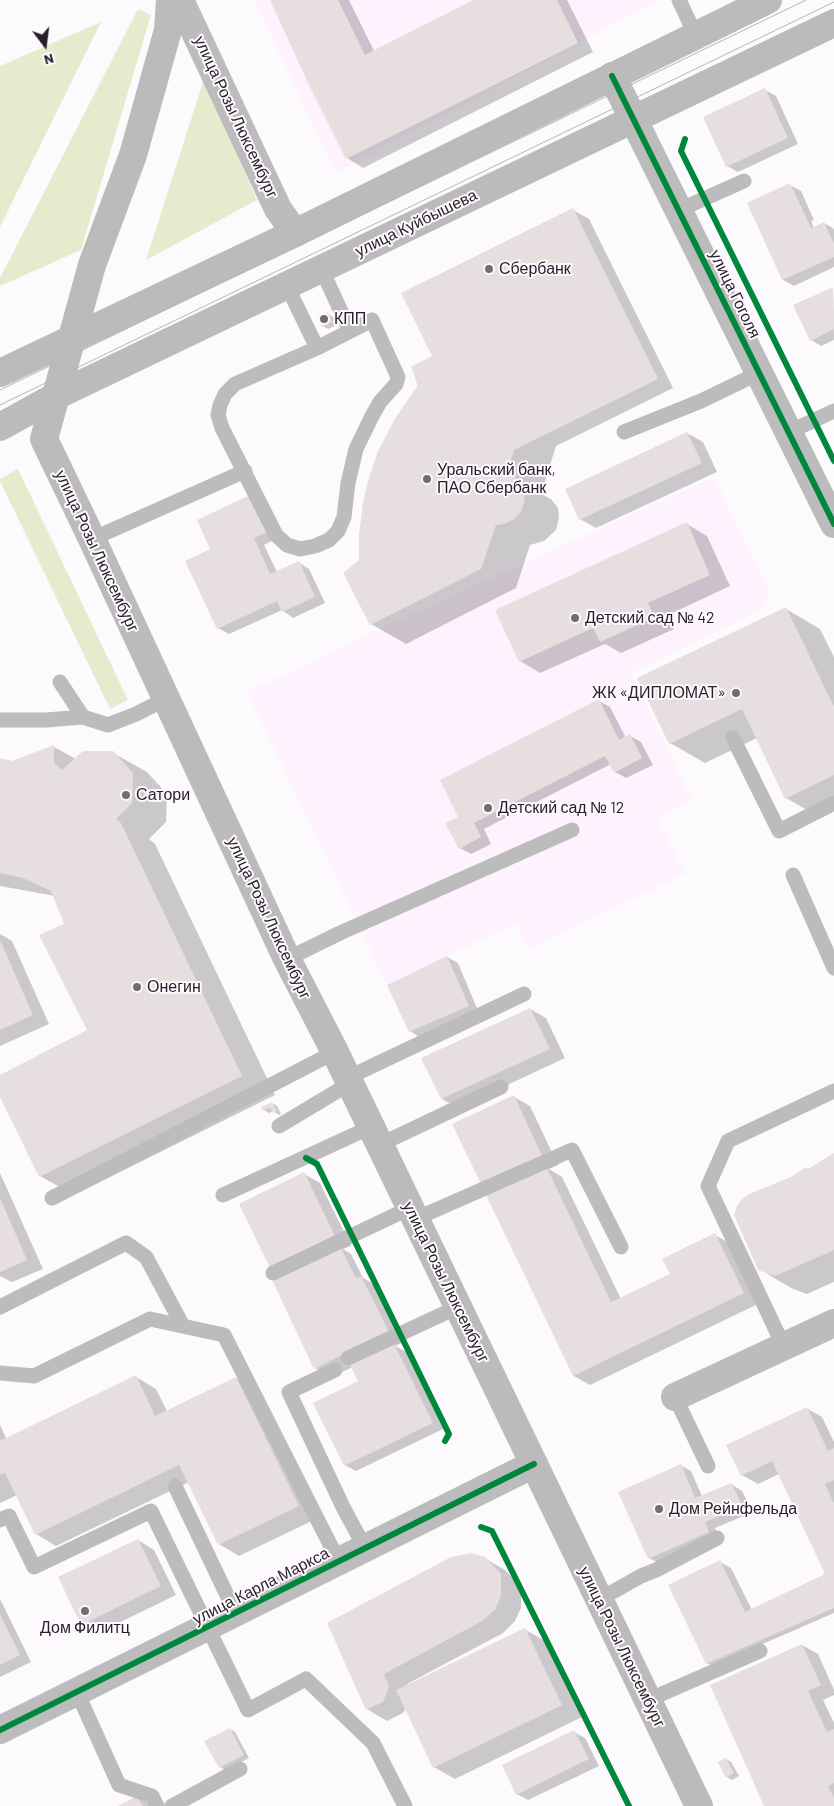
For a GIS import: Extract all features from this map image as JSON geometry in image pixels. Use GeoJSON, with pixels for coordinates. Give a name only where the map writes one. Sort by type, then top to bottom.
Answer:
{"type":"FeatureCollection","features":[{"type":"Feature","properties":{"kind":"main road","name":"улица Розы Люксембург"},"geometry":{"type":"LineString","coordinates":[[170,0],[168,30],[133,155],[92,265],[44,439],[287,959],[335,1052],[699,1806]]}},
{"type":"Feature","properties":{"kind":"main road"},"geometry":{"type":"LineString","coordinates":[[0,373],[295,232],[768,0]]}},
{"type":"Feature","properties":{"kind":"main road","name":"улица Куйбышева"},"geometry":{"type":"LineString","coordinates":[[5,416],[56,396],[834,23]]}},
{"type":"Feature","properties":{"kind":"main road"},"geometry":{"type":"LineString","coordinates":[[5,416],[44,439]]}},
{"type":"Feature","properties":{"kind":"street","name":"улица Розы Люксембург"},"geometry":{"type":"LineString","coordinates":[[180,0],[278,209],[295,232]]}},
{"type":"Feature","properties":{"kind":"street","name":"улица Гоголя"},"geometry":{"type":"LineString","coordinates":[[612,76],[834,524]]}},
{"type":"Feature","properties":{"kind":"street"},"geometry":{"type":"LineString","coordinates":[[675,1397],[834,1323]]}},
{"type":"Feature","properties":{"kind":"street","name":"улица Карла Маркса"},"geometry":{"type":"LineString","coordinates":[[0,1730],[534,1464]]}},
{"type":"Feature","properties":{"kind":"lane"},"geometry":{"type":"LineString","coordinates":[[679,0],[696,36]]}},
{"type":"Feature","properties":{"kind":"lane"},"geometry":{"type":"LineString","coordinates":[[679,210],[744,181]]}},
{"type":"Feature","properties":{"kind":"lane"},"geometry":{"type":"LineString","coordinates":[[321,268],[350,331]]}},
{"type":"Feature","properties":{"kind":"lane"},"geometry":{"type":"LineString","coordinates":[[287,286],[317,348]]}},
{"type":"Feature","properties":{"kind":"lane"},"geometry":{"type":"LineString","coordinates":[[372,320],[398,377],[396,384],[380,402],[356,449],[348,483],[344,517],[338,531],[329,540],[315,546],[300,549],[287,545],[276,535],[222,428],[218,415],[225,394],[234,384],[317,348],[350,331],[372,320]]}},
{"type":"Feature","properties":{"kind":"lane"},"geometry":{"type":"LineString","coordinates":[[624,432],[701,401],[759,373]]}},
{"type":"Feature","properties":{"kind":"lane"},"geometry":{"type":"LineString","coordinates":[[789,432],[834,411]]}},
{"type":"Feature","properties":{"kind":"lane"},"geometry":{"type":"LineString","coordinates":[[92,539],[245,471]]}},
{"type":"Feature","properties":{"kind":"lane"},"geometry":{"type":"LineString","coordinates":[[60,682],[83,717]]}},
{"type":"Feature","properties":{"kind":"lane"},"geometry":{"type":"LineString","coordinates":[[0,720],[46,720],[83,717],[108,725],[166,699]]}},
{"type":"Feature","properties":{"kind":"lane"},"geometry":{"type":"LineString","coordinates":[[733,738],[778,831],[834,803]]}},
{"type":"Feature","properties":{"kind":"lane"},"geometry":{"type":"LineString","coordinates":[[287,959],[340,933],[572,830]]}},
{"type":"Feature","properties":{"kind":"lane"},"geometry":{"type":"LineString","coordinates":[[793,875],[834,968]]}},
{"type":"Feature","properties":{"kind":"lane"},"geometry":{"type":"LineString","coordinates":[[279,1126],[348,1081],[524,994]]}},
{"type":"Feature","properties":{"kind":"lane"},"geometry":{"type":"LineString","coordinates":[[52,1198],[335,1052]]}},
{"type":"Feature","properties":{"kind":"lane"},"geometry":{"type":"LineString","coordinates":[[223,1196],[501,1087]]}},
{"type":"Feature","properties":{"kind":"lane"},"geometry":{"type":"LineString","coordinates":[[784,1347],[708,1186],[728,1141],[834,1091]]}},
{"type":"Feature","properties":{"kind":"lane"},"geometry":{"type":"LineString","coordinates":[[273,1273],[412,1213],[572,1150],[621,1247]]}},
{"type":"Feature","properties":{"kind":"lane"},"geometry":{"type":"LineString","coordinates":[[0,1307],[126,1242],[146,1257],[183,1326]]}},
{"type":"Feature","properties":{"kind":"lane"},"geometry":{"type":"LineString","coordinates":[[348,1358],[458,1307]]}},
{"type":"Feature","properties":{"kind":"lane"},"geometry":{"type":"LineString","coordinates":[[0,1373],[34,1376],[150,1319],[224,1336],[340,1562]]}},
{"type":"Feature","properties":{"kind":"lane"},"geometry":{"type":"LineString","coordinates":[[334,1370],[289,1392],[343,1507],[365,1548]]}},
{"type":"Feature","properties":{"kind":"lane"},"geometry":{"type":"LineString","coordinates":[[675,1397],[708,1466]]}},
{"type":"Feature","properties":{"kind":"lane"},"geometry":{"type":"LineString","coordinates":[[175,1486],[236,1614]]}},
{"type":"Feature","properties":{"kind":"lane"},"geometry":{"type":"LineString","coordinates":[[0,1520],[9,1516],[34,1567],[151,1511],[248,1710],[306,1679],[372,1743],[405,1806]]}},
{"type":"Feature","properties":{"kind":"lane"},"geometry":{"type":"LineString","coordinates":[[600,1598],[717,1538]]}},
{"type":"Feature","properties":{"kind":"lane"},"geometry":{"type":"LineString","coordinates":[[648,1700],[760,1651]]}},
{"type":"Feature","properties":{"kind":"lane"},"geometry":{"type":"LineString","coordinates":[[77,1692],[119,1784],[152,1796],[157,1806]]}},
{"type":"Feature","properties":{"kind":"lane"},"geometry":{"type":"LineString","coordinates":[[172,1806],[240,1769]]}},
{"type":"Feature","properties":{"kind":"shaded area"},"geometry":{"type":"Polygon","coordinates":[[[254,0],[659,0],[336,173],[254,0]]]}},
{"type":"Feature","properties":{"kind":"shaded area","name":"Детский сад № 12"},"geometry":{"type":"Polygon","coordinates":[[[714,477],[769,590],[762,610],[631,673],[692,800],[657,817],[685,874],[529,949],[516,923],[387,985],[247,692],[386,626],[714,477]]]}},
{"type":"Feature","properties":{"kind":"green space"},"geometry":{"type":"Polygon","coordinates":[[[138,9],[151,15],[81,250],[0,286],[0,278],[138,9]]]}},
{"type":"Feature","properties":{"kind":"green space"},"geometry":{"type":"Polygon","coordinates":[[[101,22],[0,227],[0,66],[101,22]]]}},
{"type":"Feature","properties":{"kind":"green space"},"geometry":{"type":"Polygon","coordinates":[[[204,79],[257,200],[146,260],[204,79]]]}},
{"type":"Feature","properties":{"kind":"green space"},"geometry":{"type":"Polygon","coordinates":[[[18,469],[128,700],[110,709],[0,481],[0,479],[18,469]]]}},
{"type":"Feature","properties":{"kind":"building"},"geometry":{"type":"Polygon","coordinates":[[[270,0],[338,0],[365,55],[473,0],[557,0],[578,43],[346,159],[308,83],[270,0]]]}},
{"type":"Feature","properties":{"kind":"building"},"geometry":{"type":"Polygon","coordinates":[[[765,88],[788,138],[726,167],[703,117],[765,88]]]}},
{"type":"Feature","properties":{"kind":"building"},"geometry":{"type":"Polygon","coordinates":[[[790,183],[811,228],[824,222],[834,244],[834,257],[782,280],[747,203],[790,183]]]}},
{"type":"Feature","properties":{"kind":"building"},"geometry":{"type":"Polygon","coordinates":[[[573,208],[658,379],[514,450],[507,473],[521,482],[525,493],[524,503],[521,511],[514,519],[504,524],[496,525],[481,569],[370,625],[343,573],[359,560],[359,535],[363,503],[378,451],[396,417],[418,385],[411,367],[432,356],[401,293],[573,208]]]}},
{"type":"Feature","properties":{"kind":"building"},"geometry":{"type":"Polygon","coordinates":[[[833,287],[834,329],[810,341],[793,305],[833,287]]]}},
{"type":"Feature","properties":{"kind":"building","name":"КПП"},"geometry":{"type":"Polygon","coordinates":[[[328,312],[332,322],[322,327],[317,317],[328,312]]]}},
{"type":"Feature","properties":{"kind":"building"},"geometry":{"type":"Polygon","coordinates":[[[687,432],[702,463],[579,520],[565,489],[687,432]]]}},
{"type":"Feature","properties":{"kind":"building"},"geometry":{"type":"Polygon","coordinates":[[[250,495],[268,532],[254,538],[270,574],[299,561],[315,597],[282,612],[277,601],[217,629],[185,561],[210,549],[197,520],[250,495]]]}},
{"type":"Feature","properties":{"kind":"building"},"geometry":{"type":"Polygon","coordinates":[[[687,522],[710,575],[648,603],[655,617],[600,642],[593,628],[519,662],[495,610],[687,522]]]}},
{"type":"Feature","properties":{"kind":"building","name":"ЖК «ДИПЛОМАТ»"},"geometry":{"type":"Polygon","coordinates":[[[786,607],[834,707],[834,775],[785,799],[742,709],[669,744],[637,678],[786,607]]]}},
{"type":"Feature","properties":{"kind":"building"},"geometry":{"type":"Polygon","coordinates":[[[599,699],[619,740],[630,734],[642,758],[614,773],[605,756],[474,823],[481,837],[459,849],[445,823],[458,817],[440,780],[599,699]]]}},
{"type":"Feature","properties":{"kind":"building"},"geometry":{"type":"Polygon","coordinates":[[[54,745],[54,763],[62,770],[83,751],[113,751],[133,773],[132,803],[116,819],[121,823],[242,1076],[39,1177],[0,1097],[0,1075],[87,1030],[39,935],[64,924],[51,891],[23,878],[0,873],[0,758],[12,761],[54,745]]]}},
{"type":"Feature","properties":{"kind":"building"},"geometry":{"type":"Polygon","coordinates":[[[0,940],[33,1015],[0,1030],[0,940]]]}},
{"type":"Feature","properties":{"kind":"building"},"geometry":{"type":"Polygon","coordinates":[[[447,956],[469,1006],[409,1032],[387,985],[447,956]]]}},
{"type":"Feature","properties":{"kind":"building"},"geometry":{"type":"Polygon","coordinates":[[[530,1008],[550,1049],[441,1099],[421,1058],[530,1008]]]}},
{"type":"Feature","properties":{"kind":"building"},"geometry":{"type":"Polygon","coordinates":[[[514,1095],[542,1156],[481,1184],[452,1124],[514,1095]]]}},
{"type":"Feature","properties":{"kind":"building"},"geometry":{"type":"Polygon","coordinates":[[[272,1102],[277,1111],[273,1113],[270,1107],[263,1111],[261,1107],[272,1102]]]}},
{"type":"Feature","properties":{"kind":"building"},"geometry":{"type":"Polygon","coordinates":[[[834,1153],[834,1250],[775,1276],[758,1270],[734,1215],[737,1206],[749,1194],[791,1177],[806,1167],[808,1169],[834,1153]]]}},
{"type":"Feature","properties":{"kind":"building"},"geometry":{"type":"Polygon","coordinates":[[[546,1166],[611,1302],[670,1274],[662,1259],[715,1233],[744,1293],[573,1376],[486,1195],[546,1166]]]}},
{"type":"Feature","properties":{"kind":"building"},"geometry":{"type":"Polygon","coordinates":[[[304,1172],[335,1236],[270,1268],[239,1204],[304,1172]]]}},
{"type":"Feature","properties":{"kind":"building"},"geometry":{"type":"Polygon","coordinates":[[[0,1198],[27,1260],[0,1272],[0,1198]]]}},
{"type":"Feature","properties":{"kind":"building"},"geometry":{"type":"Polygon","coordinates":[[[340,1246],[356,1278],[361,1276],[389,1332],[314,1369],[272,1280],[340,1246]]]}},
{"type":"Feature","properties":{"kind":"building"},"geometry":{"type":"Polygon","coordinates":[[[394,1344],[433,1423],[344,1466],[313,1403],[358,1381],[350,1365],[394,1344]]]}},
{"type":"Feature","properties":{"kind":"building"},"geometry":{"type":"Polygon","coordinates":[[[136,1375],[155,1416],[236,1377],[299,1506],[218,1545],[179,1465],[35,1535],[5,1473],[0,1475],[0,1441],[136,1375]]]}},
{"type":"Feature","properties":{"kind":"building"},"geometry":{"type":"Polygon","coordinates":[[[807,1407],[828,1451],[834,1448],[834,1480],[825,1484],[834,1504],[834,1608],[706,1664],[668,1585],[720,1560],[745,1612],[825,1574],[772,1461],[741,1476],[726,1445],[807,1407]]]}},
{"type":"Feature","properties":{"kind":"building"},"geometry":{"type":"Polygon","coordinates":[[[681,1464],[695,1498],[731,1483],[743,1506],[705,1522],[709,1532],[648,1559],[618,1492],[681,1464]]]}},
{"type":"Feature","properties":{"kind":"building"},"geometry":{"type":"Polygon","coordinates":[[[138,1539],[161,1586],[81,1625],[58,1577],[138,1539]]]}},
{"type":"Feature","properties":{"kind":"building"},"geometry":{"type":"Polygon","coordinates":[[[471,1553],[485,1557],[501,1574],[501,1596],[495,1610],[482,1621],[384,1674],[389,1687],[383,1702],[366,1710],[327,1623],[451,1557],[471,1553]]]}},
{"type":"Feature","properties":{"kind":"building"},"geometry":{"type":"Polygon","coordinates":[[[0,1614],[20,1655],[0,1665],[0,1614]]]}},
{"type":"Feature","properties":{"kind":"building"},"geometry":{"type":"Polygon","coordinates":[[[525,1628],[562,1705],[433,1768],[396,1690],[525,1628]]]}},
{"type":"Feature","properties":{"kind":"building"},"geometry":{"type":"Polygon","coordinates":[[[802,1644],[821,1685],[808,1691],[827,1732],[834,1729],[834,1783],[828,1786],[834,1798],[834,1806],[764,1806],[710,1685],[802,1644]]]}},
{"type":"Feature","properties":{"kind":"building"},"geometry":{"type":"Polygon","coordinates":[[[230,1728],[244,1755],[219,1768],[204,1741],[230,1728]]]}},
{"type":"Feature","properties":{"kind":"building"},"geometry":{"type":"Polygon","coordinates":[[[574,1730],[589,1759],[516,1795],[502,1765],[574,1730]]]}},
{"type":"Feature","properties":{"kind":"building"},"geometry":{"type":"Polygon","coordinates":[[[726,1758],[734,1773],[726,1778],[718,1762],[726,1758]]]}},
{"type":"Feature","properties":{"kind":"building"},"geometry":{"type":"Polygon","coordinates":[[[137,1796],[143,1806],[118,1806],[137,1796]]]}},
{"type":"Feature","properties":{"kind":"tram line"},"geometry":{"type":"LineString","coordinates":[[0,390],[806,0]]}},
{"type":"Feature","properties":{"kind":"tram line"},"geometry":{"type":"LineString","coordinates":[[0,405],[834,2]]}},
{"type":"Feature","properties":{"kind":"cycle path"},"geometry":{"type":"LineString","coordinates":[[612,76],[834,524]]}},
{"type":"Feature","properties":{"kind":"cycle path"},"geometry":{"type":"LineString","coordinates":[[685,139],[681,151],[834,461]]}},
{"type":"Feature","properties":{"kind":"cycle path"},"geometry":{"type":"LineString","coordinates":[[306,1158],[317,1164],[449,1434],[445,1441]]}},
{"type":"Feature","properties":{"kind":"cycle path"},"geometry":{"type":"LineString","coordinates":[[0,1730],[534,1464]]}},
{"type":"Feature","properties":{"kind":"cycle path"},"geometry":{"type":"LineString","coordinates":[[481,1527],[492,1531],[629,1806]]}},
{"type":"Feature","properties":{"kind":"place","name":"Сбербанк"},"geometry":{"type":"Point","coordinates":[489,269]}},
{"type":"Feature","properties":{"kind":"place","name":"КПП"},"geometry":{"type":"Point","coordinates":[324,319]}},
{"type":"Feature","properties":{"kind":"place","name":"Уральский банк, ПАО Сбербанк"},"geometry":{"type":"Point","coordinates":[427,479]}},
{"type":"Feature","properties":{"kind":"place","name":"Детский сад № 42"},"geometry":{"type":"Point","coordinates":[575,618]}},
{"type":"Feature","properties":{"kind":"place","name":"ЖК «ДИПЛОМАТ»"},"geometry":{"type":"Point","coordinates":[736,693]}},
{"type":"Feature","properties":{"kind":"place","name":"Сатори"},"geometry":{"type":"Point","coordinates":[126,795]}},
{"type":"Feature","properties":{"kind":"place","name":"Детский сад № 12"},"geometry":{"type":"Point","coordinates":[488,808]}},
{"type":"Feature","properties":{"kind":"place","name":"Онегин"},"geometry":{"type":"Point","coordinates":[137,987]}},
{"type":"Feature","properties":{"kind":"place","name":"Дом Рейнфельда"},"geometry":{"type":"Point","coordinates":[659,1509]}},
{"type":"Feature","properties":{"kind":"place","name":"Дом Филитц"},"geometry":{"type":"Point","coordinates":[85,1611]}}]}
